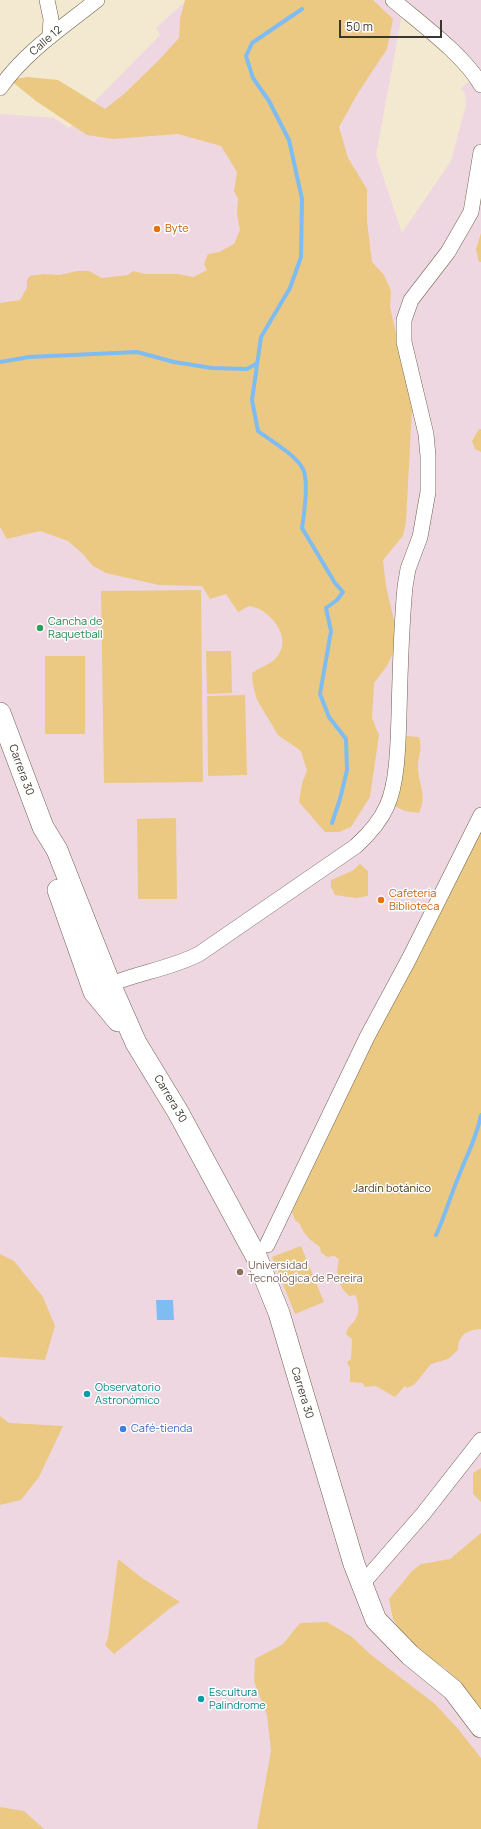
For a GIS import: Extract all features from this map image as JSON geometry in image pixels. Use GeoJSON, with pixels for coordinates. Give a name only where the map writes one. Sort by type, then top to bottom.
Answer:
{"type":"FeatureCollection","features":[{"type":"Feature","properties":{"kind":"street"},"geometry":{"type":"LineString","coordinates":[[47,0],[52,19],[50,37]]}},
{"type":"Feature","properties":{"kind":"street","name":"Calle 12"},"geometry":{"type":"LineString","coordinates":[[0,88],[10,73],[50,37],[96,0]]}},
{"type":"Feature","properties":{"kind":"street"},"geometry":{"type":"LineString","coordinates":[[393,0],[450,49],[475,76],[481,85]]}},
{"type":"Feature","properties":{"kind":"street"},"geometry":{"type":"LineString","coordinates":[[102,988],[171,966],[199,954],[356,846],[369,834],[379,821],[388,805],[393,786],[398,740],[405,587],[408,569],[420,537],[428,492],[428,456],[426,434],[404,342],[404,320],[411,300],[448,252],[471,212],[481,152]]}},
{"type":"Feature","properties":{"kind":"street","name":"Carrera 30"},"geometry":{"type":"LineString","coordinates":[[0,713],[43,827],[57,850],[102,988],[178,1112],[256,1256],[279,1313],[342,1527],[376,1620],[410,1655],[453,1690],[481,1727]]}},
{"type":"Feature","properties":{"kind":"street"},"geometry":{"type":"LineString","coordinates":[[267,1245],[367,1037],[410,957],[481,815]]}},
{"type":"Feature","properties":{"kind":"street"},"geometry":{"type":"LineString","coordinates":[[362,1584],[423,1514],[481,1440]]}},
{"type":"Feature","properties":{"kind":"shaded area","name":"Universidad Tecnológica de Pereira"},"geometry":{"type":"Polygon","coordinates":[[[187,0],[481,0],[481,1829],[0,1829],[0,114],[54,118],[69,128],[160,35],[156,28],[187,0]],[[403,9],[376,155],[402,233],[451,161],[466,105],[465,94],[461,88],[475,76],[403,9]]]}},
{"type":"Feature","properties":{"kind":"green space"},"geometry":{"type":"Polygon","coordinates":[[[185,0],[373,0],[393,19],[387,49],[358,93],[339,127],[348,158],[367,189],[367,221],[372,262],[384,275],[391,291],[390,307],[408,380],[412,408],[406,522],[403,536],[383,560],[386,586],[394,621],[396,647],[387,666],[374,683],[372,718],[379,735],[370,797],[351,827],[339,832],[325,832],[299,802],[302,783],[307,771],[301,751],[278,735],[257,700],[253,685],[252,673],[274,660],[282,647],[281,633],[273,620],[267,614],[260,609],[249,606],[238,612],[226,594],[210,599],[202,586],[159,585],[106,573],[93,566],[82,553],[68,541],[40,531],[7,539],[0,527],[0,303],[20,300],[27,288],[27,280],[30,276],[44,274],[59,275],[77,271],[89,271],[102,278],[128,275],[133,271],[145,274],[178,274],[193,277],[207,270],[204,264],[208,254],[219,252],[234,244],[240,230],[237,214],[238,199],[234,191],[237,172],[221,146],[178,134],[113,139],[87,135],[36,101],[10,80],[27,77],[58,80],[105,109],[124,94],[179,38],[180,19],[185,0]]]}},
{"type":"Feature","properties":{"kind":"green space"},"geometry":{"type":"Polygon","coordinates":[[[481,233],[481,262],[479,262],[476,249],[481,233]]]}},
{"type":"Feature","properties":{"kind":"green space"},"geometry":{"type":"Polygon","coordinates":[[[479,429],[481,429],[481,452],[475,449],[472,441],[479,429]]]}},
{"type":"Feature","properties":{"kind":"green space"},"geometry":{"type":"Polygon","coordinates":[[[201,590],[203,782],[104,783],[101,591],[201,590]]]}},
{"type":"Feature","properties":{"kind":"green space"},"geometry":{"type":"Polygon","coordinates":[[[206,651],[231,651],[232,693],[207,694],[206,651]]]}},
{"type":"Feature","properties":{"kind":"green space"},"geometry":{"type":"Polygon","coordinates":[[[45,656],[85,656],[85,734],[45,734],[45,656]]]}},
{"type":"Feature","properties":{"kind":"green space"},"geometry":{"type":"Polygon","coordinates":[[[245,695],[247,775],[208,776],[207,696],[245,695]]]}},
{"type":"Feature","properties":{"kind":"green space"},"geometry":{"type":"Polygon","coordinates":[[[405,736],[419,737],[420,742],[418,773],[423,800],[419,813],[405,811],[394,806],[405,736]]]}},
{"type":"Feature","properties":{"kind":"green space","name":"Jardín botánico"},"geometry":{"type":"Polygon","coordinates":[[[481,815],[481,1329],[464,1334],[458,1345],[458,1350],[448,1359],[431,1364],[414,1385],[407,1388],[405,1386],[395,1397],[376,1386],[365,1387],[363,1383],[350,1382],[350,1368],[347,1362],[351,1359],[352,1339],[346,1334],[358,1314],[358,1304],[355,1295],[349,1296],[340,1284],[337,1269],[339,1259],[334,1256],[328,1257],[321,1253],[320,1247],[306,1235],[300,1224],[295,1220],[292,1212],[481,815]]]}},
{"type":"Feature","properties":{"kind":"green space"},"geometry":{"type":"Polygon","coordinates":[[[176,818],[177,899],[138,899],[137,819],[176,818]]]}},
{"type":"Feature","properties":{"kind":"green space"},"geometry":{"type":"Polygon","coordinates":[[[360,864],[368,871],[368,896],[356,898],[335,895],[331,887],[331,880],[352,871],[360,864]]]}},
{"type":"Feature","properties":{"kind":"green space"},"geometry":{"type":"Polygon","coordinates":[[[301,1246],[324,1302],[295,1314],[272,1257],[301,1246]]]}},
{"type":"Feature","properties":{"kind":"green space"},"geometry":{"type":"Polygon","coordinates":[[[0,1254],[14,1261],[43,1297],[55,1326],[45,1360],[0,1357],[0,1254]]]}},
{"type":"Feature","properties":{"kind":"green space"},"geometry":{"type":"Polygon","coordinates":[[[0,1416],[9,1423],[63,1426],[39,1477],[21,1500],[0,1505],[0,1416]]]}},
{"type":"Feature","properties":{"kind":"green space"},"geometry":{"type":"Polygon","coordinates":[[[481,1468],[481,1502],[473,1494],[473,1473],[481,1468]]]}},
{"type":"Feature","properties":{"kind":"green space"},"geometry":{"type":"Polygon","coordinates":[[[481,1533],[481,1711],[445,1668],[422,1654],[402,1633],[393,1619],[389,1599],[412,1571],[421,1564],[450,1559],[481,1533]]]}},
{"type":"Feature","properties":{"kind":"green space"},"geometry":{"type":"Polygon","coordinates":[[[118,1559],[142,1578],[180,1602],[169,1609],[114,1654],[105,1645],[108,1638],[118,1559]]]}},
{"type":"Feature","properties":{"kind":"green space"},"geometry":{"type":"Polygon","coordinates":[[[327,1622],[352,1637],[370,1654],[435,1704],[459,1730],[481,1758],[481,1829],[257,1829],[271,1751],[267,1715],[254,1681],[255,1659],[283,1644],[300,1623],[327,1622]]]}},
{"type":"Feature","properties":{"kind":"green space"},"geometry":{"type":"Polygon","coordinates":[[[0,1807],[24,1811],[44,1829],[0,1829],[0,1807]]]}},
{"type":"Feature","properties":{"kind":"water"},"geometry":{"type":"Polygon","coordinates":[[[156,1300],[173,1300],[174,1320],[157,1320],[156,1300]]]}},
{"type":"Feature","properties":{"kind":"waterway"},"geometry":{"type":"LineString","coordinates":[[302,9],[252,43],[246,56],[253,78],[269,101],[289,140],[302,199],[301,257],[290,288],[261,337],[252,400],[258,431],[289,453],[303,469],[305,474],[306,490],[302,528],[335,583],[343,592],[337,600],[326,608],[331,631],[320,694],[329,717],[346,739],[347,770],[332,823]]}},
{"type":"Feature","properties":{"kind":"waterway"},"geometry":{"type":"LineString","coordinates":[[0,362],[29,357],[137,352],[174,362],[212,368],[247,369],[256,364]]}},
{"type":"Feature","properties":{"kind":"waterway"},"geometry":{"type":"LineString","coordinates":[[436,1235],[474,1140],[481,1115]]}},
{"type":"Feature","properties":{"kind":"place","name":"Byte"},"geometry":{"type":"Point","coordinates":[157,229]}},
{"type":"Feature","properties":{"kind":"place","name":"Cancha de Raquetball"},"geometry":{"type":"Point","coordinates":[40,628]}},
{"type":"Feature","properties":{"kind":"place","name":"Cafeteria Biblioteca"},"geometry":{"type":"Point","coordinates":[381,900]}},
{"type":"Feature","properties":{"kind":"place","name":"Universidad Tecnológica de Pereira"},"geometry":{"type":"Point","coordinates":[240,1272]}},
{"type":"Feature","properties":{"kind":"place","name":"Observatorio Astronómico"},"geometry":{"type":"Point","coordinates":[87,1394]}},
{"type":"Feature","properties":{"kind":"place","name":"Café-tienda"},"geometry":{"type":"Point","coordinates":[123,1429]}},
{"type":"Feature","properties":{"kind":"place","name":"Escultura Palindrome"},"geometry":{"type":"Point","coordinates":[201,1699]}}]}
